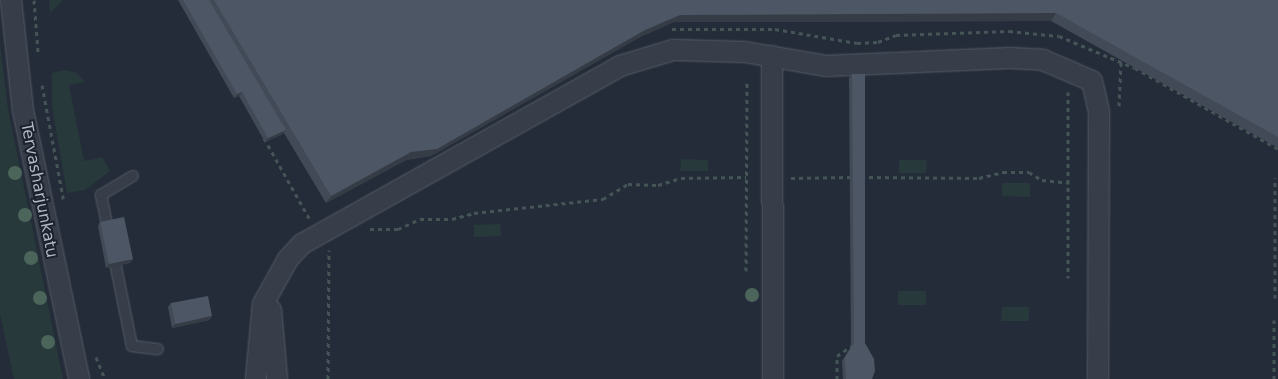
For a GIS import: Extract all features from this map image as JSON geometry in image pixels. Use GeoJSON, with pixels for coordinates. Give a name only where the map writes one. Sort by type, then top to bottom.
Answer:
{"type":"FeatureCollection","features":[{"type":"Feature","properties":{"kind":"street","name":"Tervasharjunkatu"},"geometry":{"type":"LineString","coordinates":[[11,0],[23,110],[79,379]]}},
{"type":"Feature","properties":{"kind":"street"},"geometry":{"type":"LineString","coordinates":[[256,379],[260,317],[268,289],[288,259],[302,244],[620,66],[673,50],[772,56],[826,66],[1010,58],[1043,60],[1092,81],[1098,94],[1098,379]]}},
{"type":"Feature","properties":{"kind":"street"},"geometry":{"type":"LineString","coordinates":[[772,56],[773,379]]}},
{"type":"Feature","properties":{"kind":"street"},"geometry":{"type":"LineString","coordinates":[[277,379],[271,307],[279,274]]}},
{"type":"Feature","properties":{"kind":"lane"},"geometry":{"type":"LineString","coordinates":[[133,176],[101,195],[132,346],[158,349]]}},
{"type":"Feature","properties":{"kind":"path"},"geometry":{"type":"LineString","coordinates":[[34,0],[37,36]]}},
{"type":"Feature","properties":{"kind":"path"},"geometry":{"type":"LineString","coordinates":[[666,30],[684,27],[775,29],[856,43],[878,42],[896,35],[1009,31],[1059,36],[1135,68],[1278,150]]}},
{"type":"Feature","properties":{"kind":"path"},"geometry":{"type":"LineString","coordinates":[[1068,278],[1068,90],[1096,50]]}},
{"type":"Feature","properties":{"kind":"path"},"geometry":{"type":"LineString","coordinates":[[746,271],[747,80]]}},
{"type":"Feature","properties":{"kind":"path"},"geometry":{"type":"LineString","coordinates":[[41,81],[66,212]]}},
{"type":"Feature","properties":{"kind":"path"},"geometry":{"type":"LineString","coordinates":[[259,129],[309,218],[316,217]]}},
{"type":"Feature","properties":{"kind":"path"},"geometry":{"type":"LineString","coordinates":[[856,168],[856,187]]}},
{"type":"Feature","properties":{"kind":"path"},"geometry":{"type":"LineString","coordinates":[[788,178],[979,178],[1003,172],[1021,172],[1055,183],[1069,183]]}},
{"type":"Feature","properties":{"kind":"path"},"geometry":{"type":"LineString","coordinates":[[364,231],[398,229],[420,218],[452,219],[474,213],[603,199],[628,184],[658,185],[682,178],[746,177]]}},
{"type":"Feature","properties":{"kind":"path"},"geometry":{"type":"LineString","coordinates":[[1275,178],[1275,298]]}},
{"type":"Feature","properties":{"kind":"path"},"geometry":{"type":"LineString","coordinates":[[328,379],[330,240]]}},
{"type":"Feature","properties":{"kind":"path"},"geometry":{"type":"LineString","coordinates":[[1274,320],[1274,379]]}},
{"type":"Feature","properties":{"kind":"path"},"geometry":{"type":"LineString","coordinates":[[837,379],[837,356],[857,342]]}},
{"type":"Feature","properties":{"kind":"path"},"geometry":{"type":"LineString","coordinates":[[94,348],[104,379]]}},
{"type":"Feature","properties":{"kind":"shaded area"},"geometry":{"type":"Polygon","coordinates":[[[49,0],[63,0],[50,13],[49,0]]]}},
{"type":"Feature","properties":{"kind":"shaded area"},"geometry":{"type":"Polygon","coordinates":[[[0,44],[8,109],[63,379],[14,379],[0,314],[0,44]]]}},
{"type":"Feature","properties":{"kind":"shaded area"},"geometry":{"type":"Polygon","coordinates":[[[65,70],[77,73],[85,82],[69,85],[84,161],[102,157],[110,171],[85,190],[67,193],[52,106],[52,73],[65,70]]]}},
{"type":"Feature","properties":{"kind":"shaded area"},"geometry":{"type":"Polygon","coordinates":[[[681,159],[708,160],[708,171],[680,171],[681,159]]]}},
{"type":"Feature","properties":{"kind":"shaded area"},"geometry":{"type":"Polygon","coordinates":[[[899,160],[927,160],[926,173],[899,173],[899,160]]]}},
{"type":"Feature","properties":{"kind":"shaded area"},"geometry":{"type":"Polygon","coordinates":[[[1002,183],[1030,183],[1030,197],[1002,196],[1002,183]]]}},
{"type":"Feature","properties":{"kind":"shaded area"},"geometry":{"type":"Polygon","coordinates":[[[500,224],[501,236],[474,237],[474,225],[500,224]]]}},
{"type":"Feature","properties":{"kind":"shaded area"},"geometry":{"type":"Polygon","coordinates":[[[898,291],[926,291],[926,305],[898,305],[898,291]]]}},
{"type":"Feature","properties":{"kind":"shaded area"},"geometry":{"type":"Polygon","coordinates":[[[1002,307],[1029,307],[1029,321],[1001,321],[1002,307]]]}},
{"type":"Feature","properties":{"kind":"building"},"geometry":{"type":"Polygon","coordinates":[[[183,0],[209,0],[286,130],[268,138],[242,92],[237,94],[183,0]]]}},
{"type":"Feature","properties":{"kind":"building"},"geometry":{"type":"Polygon","coordinates":[[[214,0],[1278,0],[1278,137],[1056,13],[680,15],[645,30],[437,149],[411,152],[331,196],[214,0]]]}},
{"type":"Feature","properties":{"kind":"building"},"geometry":{"type":"Polygon","coordinates":[[[852,74],[865,74],[865,343],[874,359],[875,371],[872,379],[846,379],[845,357],[854,343],[852,74]]]}},
{"type":"Feature","properties":{"kind":"building"},"geometry":{"type":"Polygon","coordinates":[[[124,217],[133,259],[109,264],[100,222],[124,217]]]}},
{"type":"Feature","properties":{"kind":"building"},"geometry":{"type":"Polygon","coordinates":[[[208,296],[212,316],[175,324],[171,303],[208,296]]]}}]}
